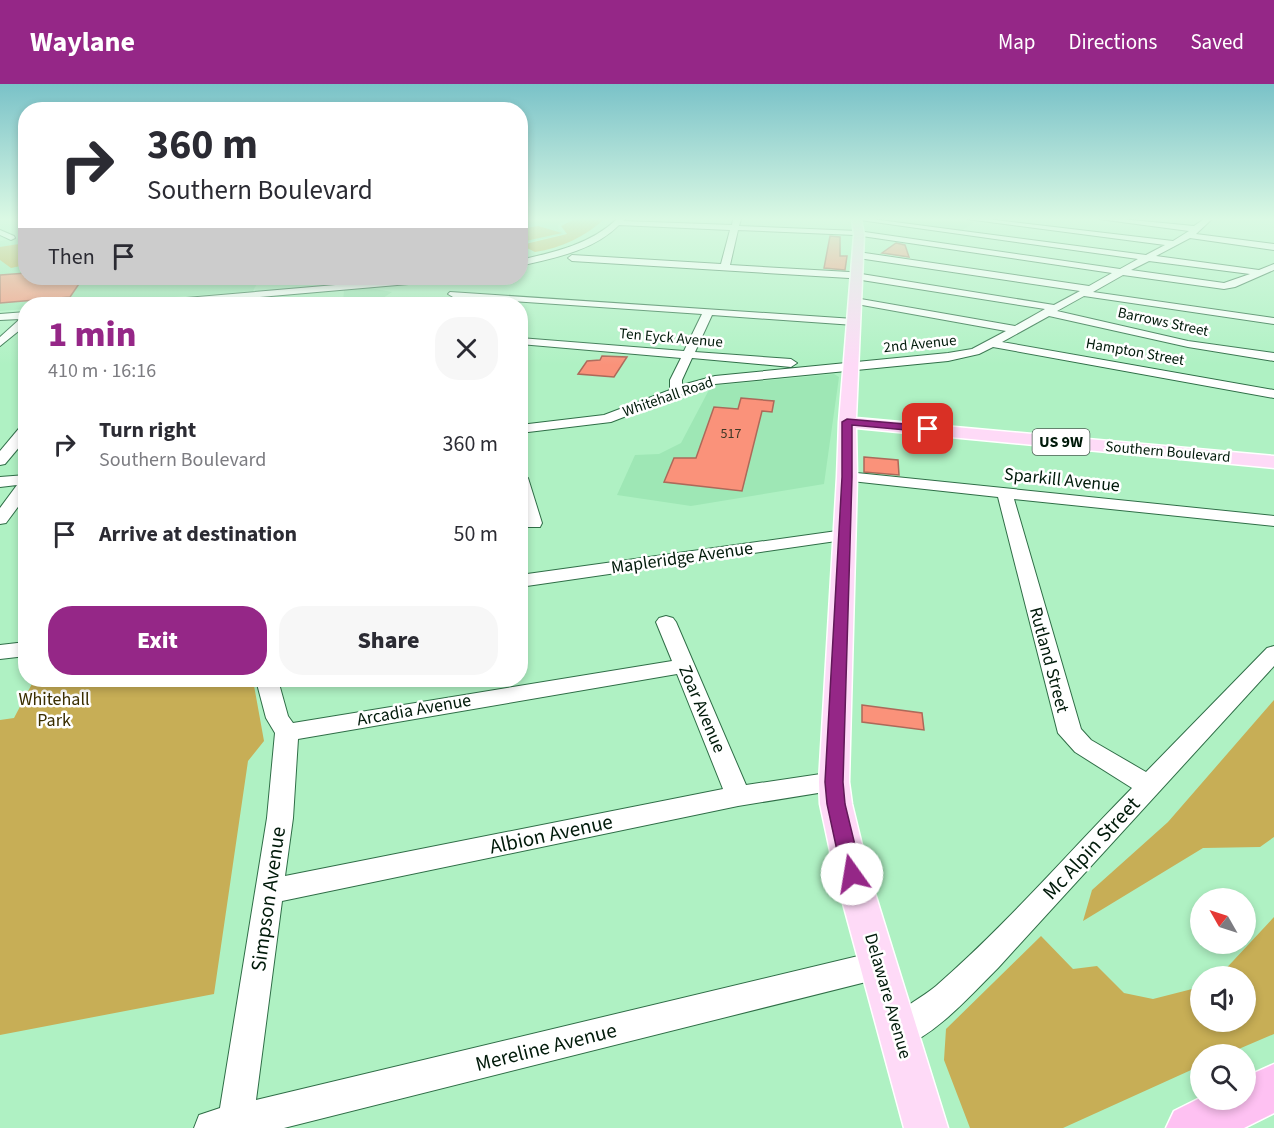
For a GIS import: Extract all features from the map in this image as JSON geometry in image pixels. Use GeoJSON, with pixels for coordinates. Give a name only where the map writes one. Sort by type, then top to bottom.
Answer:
{"type":"FeatureCollection","features":[{"type":"Feature","properties":{"kind":"highway"},"geometry":{"type":"LineString","coordinates":[[1191,1128],[1274,1088]]}},
{"type":"Feature","properties":{"kind":"main road","name":"Delaware Avenue"},"geometry":{"type":"LineString","coordinates":[[857,268],[847,422],[847,477],[834,782],[836,804],[852,874],[922,1115]]}},
{"type":"Feature","properties":{"kind":"main road","name":"Southern Boulevard"},"geometry":{"type":"LineString","coordinates":[[847,422],[1274,462]]}},
{"type":"Feature","properties":{"kind":"street","name":"Barrows Street"},"geometry":{"type":"LineString","coordinates":[[735,268],[856,276],[1051,310],[1188,344],[1274,357]]}},
{"type":"Feature","properties":{"kind":"street"},"geometry":{"type":"LineString","coordinates":[[938,268],[1274,321]]}},
{"type":"Feature","properties":{"kind":"street"},"geometry":{"type":"LineString","coordinates":[[1097,268],[1226,286],[1272,268]]}},
{"type":"Feature","properties":{"kind":"street","name":"2nd Avenue"},"geometry":{"type":"LineString","coordinates":[[852,366],[948,357],[975,352],[1129,268]]}},
{"type":"Feature","properties":{"kind":"street"},"geometry":{"type":"LineString","coordinates":[[1223,268],[1274,276]]}},
{"type":"Feature","properties":{"kind":"street"},"geometry":{"type":"LineString","coordinates":[[235,297],[270,289],[333,285]]}},
{"type":"Feature","properties":{"kind":"street"},"geometry":{"type":"LineString","coordinates":[[270,289],[279,297]]}},
{"type":"Feature","properties":{"kind":"street"},"geometry":{"type":"LineString","coordinates":[[453,294],[475,297]]}},
{"type":"Feature","properties":{"kind":"street"},"geometry":{"type":"LineString","coordinates":[[855,301],[1016,329]]}},
{"type":"Feature","properties":{"kind":"street"},"geometry":{"type":"LineString","coordinates":[[528,303],[854,322]]}},
{"type":"Feature","properties":{"kind":"street"},"geometry":{"type":"LineString","coordinates":[[676,392],[676,380],[708,312]]}},
{"type":"Feature","properties":{"kind":"street"},"geometry":{"type":"LineString","coordinates":[[0,317],[18,317]]}},
{"type":"Feature","properties":{"kind":"street"},"geometry":{"type":"LineString","coordinates":[[0,343],[18,325]]}},
{"type":"Feature","properties":{"kind":"street","name":"Ten Eyck Avenue"},"geometry":{"type":"LineString","coordinates":[[528,342],[794,363],[817,370]]}},
{"type":"Feature","properties":{"kind":"street","name":"Hampton Street"},"geometry":{"type":"LineString","coordinates":[[991,344],[1274,394]]}},
{"type":"Feature","properties":{"kind":"street","name":"Whitehall Road"},"geometry":{"type":"LineString","coordinates":[[528,428],[606,419],[676,392],[715,380],[852,366]]}},
{"type":"Feature","properties":{"kind":"street"},"geometry":{"type":"LineString","coordinates":[[0,461],[18,439]]}},
{"type":"Feature","properties":{"kind":"street","name":"Sparkill Avenue"},"geometry":{"type":"LineString","coordinates":[[847,477],[1274,521]]}},
{"type":"Feature","properties":{"kind":"street"},"geometry":{"type":"LineString","coordinates":[[0,482],[18,482]]}},
{"type":"Feature","properties":{"kind":"street"},"geometry":{"type":"LineString","coordinates":[[0,519],[18,493]]}},
{"type":"Feature","properties":{"kind":"street","name":"Rutland Street"},"geometry":{"type":"LineString","coordinates":[[1005,494],[1070,734],[1083,746],[1149,786]]}},
{"type":"Feature","properties":{"kind":"street"},"geometry":{"type":"LineString","coordinates":[[528,504],[534,523]]}},
{"type":"Feature","properties":{"kind":"street","name":"Mapleridge Avenue"},"geometry":{"type":"LineString","coordinates":[[528,580],[844,535]]}},
{"type":"Feature","properties":{"kind":"street","name":"Zoar Avenue"},"geometry":{"type":"LineString","coordinates":[[666,622],[738,796]]}},
{"type":"Feature","properties":{"kind":"street"},"geometry":{"type":"LineString","coordinates":[[0,652],[18,650]]}},
{"type":"Feature","properties":{"kind":"street","name":"Mc Alpin Street"},"geometry":{"type":"LineString","coordinates":[[899,1033],[954,990],[1274,653]]}},
{"type":"Feature","properties":{"kind":"street","name":"Arcadia Avenue"},"geometry":{"type":"LineString","coordinates":[[288,732],[684,666]]}},
{"type":"Feature","properties":{"kind":"street"},"geometry":{"type":"LineString","coordinates":[[269,687],[277,718],[288,732]]}},
{"type":"Feature","properties":{"kind":"street","name":"Simpson Avenue"},"geometry":{"type":"LineString","coordinates":[[223,1125],[268,892],[280,818],[288,732]]}},
{"type":"Feature","properties":{"kind":"street","name":"Albion Avenue"},"geometry":{"type":"LineString","coordinates":[[268,892],[738,796],[834,782]]}},
{"type":"Feature","properties":{"kind":"street","name":"Mereline Avenue"},"geometry":{"type":"LineString","coordinates":[[223,1125],[879,966]]}},
{"type":"Feature","properties":{"kind":"shaded area"},"geometry":{"type":"Polygon","coordinates":[[[0,268],[18,268],[18,285],[256,285],[253,291],[175,297],[18,297],[18,310],[0,311],[0,268]]]}},
{"type":"Feature","properties":{"kind":"shaded area"},"geometry":{"type":"Polygon","coordinates":[[[370,288],[392,292],[384,297],[344,297],[344,290],[370,288]]]}},
{"type":"Feature","properties":{"kind":"shaded area"},"geometry":{"type":"Polygon","coordinates":[[[834,374],[839,377],[824,484],[691,506],[617,495],[635,455],[659,454],[681,443],[711,386],[834,374]]]}},
{"type":"Feature","properties":{"kind":"green space","name":"Whitehall Park"},"geometry":{"type":"Polygon","coordinates":[[[30,687],[254,687],[264,741],[248,761],[214,994],[0,1035],[0,720],[14,718],[30,687]]]}},
{"type":"Feature","properties":{"kind":"green space"},"geometry":{"type":"Polygon","coordinates":[[[1274,700],[1274,837],[1260,847],[1203,848],[1083,921],[1092,890],[1168,822],[1274,700]]]}},
{"type":"Feature","properties":{"kind":"green space"},"geometry":{"type":"Polygon","coordinates":[[[1274,917],[1274,1034],[1250,1044],[1190,1044],[1190,1071],[1063,1128],[970,1128],[944,1060],[946,1029],[1041,936],[1073,969],[1097,966],[1124,993],[1153,999],[1190,990],[1190,1032],[1256,1032],[1256,966],[1228,966],[1240,954],[1256,954],[1256,936],[1274,917]]]}},
{"type":"Feature","properties":{"kind":"building"},"geometry":{"type":"Polygon","coordinates":[[[824,268],[845,268],[845,270],[824,268]]]}},
{"type":"Feature","properties":{"kind":"building"},"geometry":{"type":"Polygon","coordinates":[[[18,274],[18,285],[78,285],[70,297],[18,297],[18,301],[0,303],[0,275],[18,274]]]}},
{"type":"Feature","properties":{"kind":"building"},"geometry":{"type":"Polygon","coordinates":[[[602,356],[627,357],[614,377],[578,374],[587,361],[600,360],[602,356]]]}},
{"type":"Feature","properties":{"kind":"building"},"geometry":{"type":"Polygon","coordinates":[[[741,398],[774,401],[772,412],[762,411],[742,491],[664,482],[674,458],[696,458],[714,407],[738,409],[741,398]]]}},
{"type":"Feature","properties":{"kind":"building"},"geometry":{"type":"Polygon","coordinates":[[[864,457],[898,460],[899,475],[864,472],[864,457]]]}},
{"type":"Feature","properties":{"kind":"building"},"geometry":{"type":"Polygon","coordinates":[[[862,705],[922,713],[924,730],[862,722],[862,705]]]}},
{"type":"Feature","properties":{"kind":"route"},"geometry":{"type":"LineString","coordinates":[[852,874],[836,804],[834,782],[847,477],[847,422],[928,429]]}}]}
